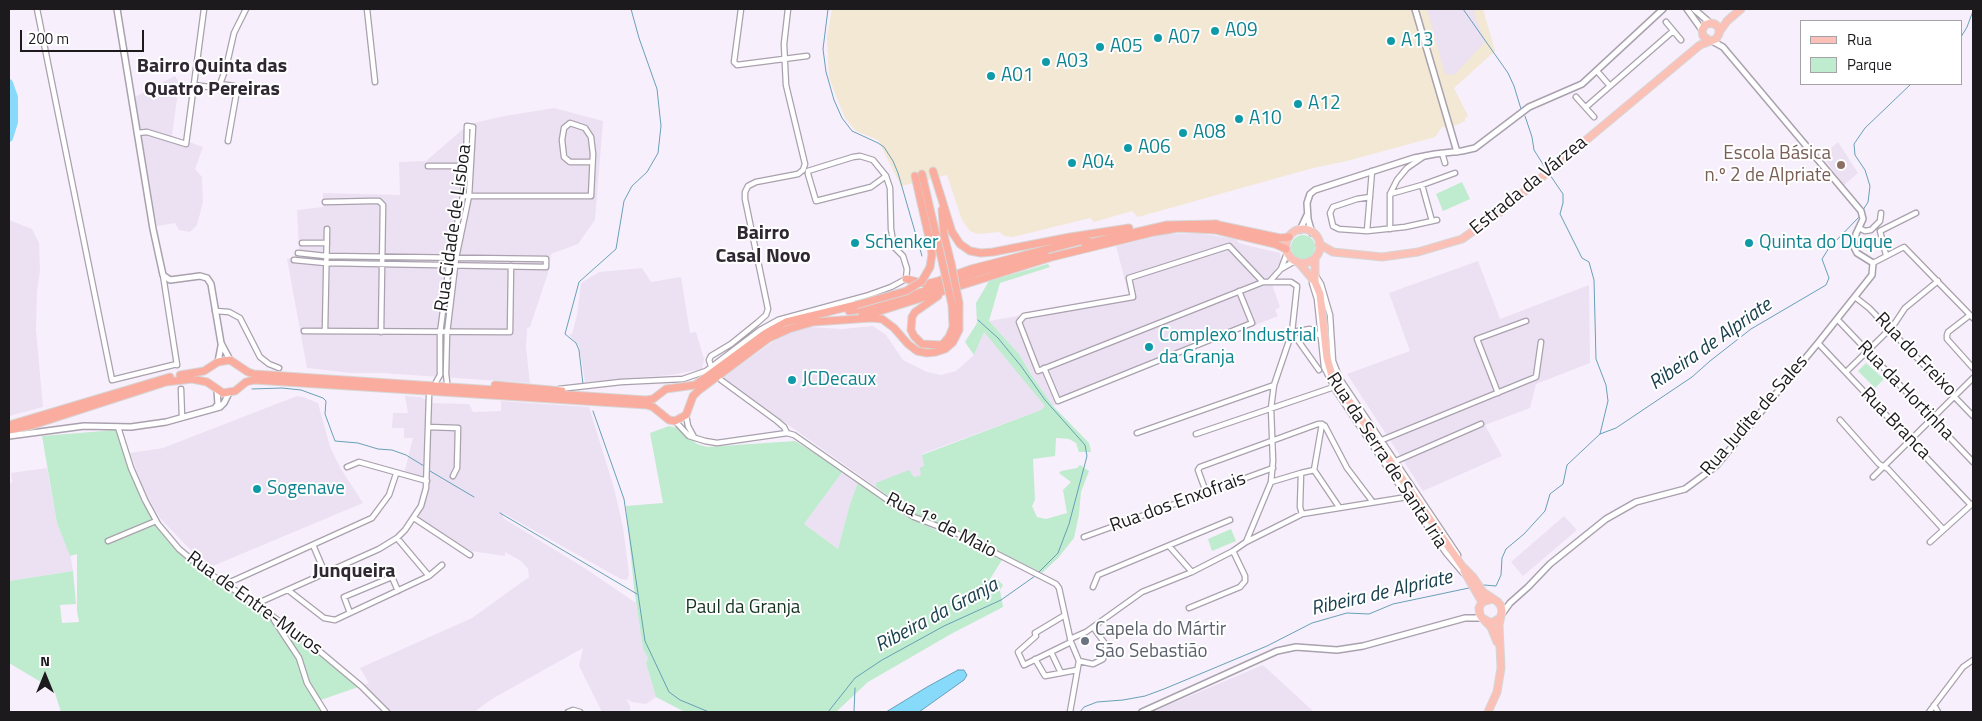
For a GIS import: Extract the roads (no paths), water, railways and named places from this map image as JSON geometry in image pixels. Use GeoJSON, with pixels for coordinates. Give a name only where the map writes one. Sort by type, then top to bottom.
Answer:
{"type":"FeatureCollection","features":[{"type":"Feature","properties":{"kind":"highway"},"geometry":{"type":"LineString","coordinates":[[933,171],[952,232],[960,244],[970,251],[980,253],[1168,222],[1197,221],[1280,238],[1289,237]]}},
{"type":"Feature","properties":{"kind":"highway"},"geometry":{"type":"LineString","coordinates":[[9,430],[160,379],[200,373],[230,360],[254,374],[646,400],[666,389],[695,385],[766,333],[799,318],[906,291],[922,281],[930,267],[932,254],[919,175],[943,265],[956,304],[950,337],[942,345],[922,344],[914,336],[910,323],[915,312],[936,297],[971,282]]}},
{"type":"Feature","properties":{"kind":"highway"},"geometry":{"type":"LineString","coordinates":[[9,425],[32,422],[166,382],[199,379],[229,393],[246,382],[254,380],[647,405],[669,420],[675,421],[686,415],[690,403],[698,391],[769,338],[789,328],[813,322],[842,319],[882,319],[917,350],[927,353],[945,349],[953,342],[959,330],[951,263],[944,235],[942,202]]}},
{"type":"Feature","properties":{"kind":"highway"},"geometry":{"type":"LineString","coordinates":[[799,318],[880,306],[980,272],[1143,229],[1166,225],[1217,224]]}},
{"type":"Feature","properties":{"kind":"highway"},"geometry":{"type":"LineString","coordinates":[[906,279],[926,284],[979,267],[1134,228]]}},
{"type":"Feature","properties":{"kind":"highway"},"geometry":{"type":"LineString","coordinates":[[842,319],[880,311],[1052,257],[1154,232],[1179,228],[1216,230],[1275,244],[1287,251]]}},
{"type":"Feature","properties":{"kind":"highway"},"geometry":{"type":"LineString","coordinates":[[215,365],[210,373],[215,388]]}},
{"type":"Feature","properties":{"kind":"highway"},"geometry":{"type":"LineString","coordinates":[[240,386],[243,374],[241,368]]}},
{"type":"Feature","properties":{"kind":"highway"},"geometry":{"type":"LineString","coordinates":[[365,381],[401,379],[553,389],[586,395]]}},
{"type":"Feature","properties":{"kind":"highway"},"geometry":{"type":"LineString","coordinates":[[300,383],[338,390],[429,396],[602,406],[626,404]]}},
{"type":"Feature","properties":{"kind":"highway"},"geometry":{"type":"LineString","coordinates":[[679,388],[689,397],[690,403]]}},
{"type":"Feature","properties":{"kind":"highway"},"geometry":{"type":"LineString","coordinates":[[659,412],[658,399],[661,393]]}},
{"type":"Feature","properties":{"kind":"main road","name":"Estrada da Várzea"},"geometry":{"type":"LineString","coordinates":[[1627,105],[1698,41],[1705,25],[1719,20],[1734,9]]}},
{"type":"Feature","properties":{"kind":"main road","name":"Estrada da Várzea"},"geometry":{"type":"LineString","coordinates":[[1316,257],[1333,252],[1382,257],[1418,252],[1462,239],[1500,212],[1700,45],[1717,38],[1727,21],[1741,9]]}},
{"type":"Feature","properties":{"kind":"main road"},"geometry":{"type":"LineString","coordinates":[[1711,23],[1718,26],[1720,32]]}},
{"type":"Feature","properties":{"kind":"main road"},"geometry":{"type":"LineString","coordinates":[[1702,32],[1705,39],[1711,41]]}},
{"type":"Feature","properties":{"kind":"main road"},"geometry":{"type":"LineString","coordinates":[[1314,278],[1287,251],[1289,237],[1300,230],[1312,233],[1319,244],[1314,278],[1322,304],[1327,358],[1332,376],[1470,578],[1483,592],[1496,600],[1501,606],[1498,687],[1488,712]]}},
{"type":"Feature","properties":{"kind":"main road","name":"Estrada da Várzea"},"geometry":{"type":"LineString","coordinates":[[1319,244],[1333,252]]}},
{"type":"Feature","properties":{"kind":"main road"},"geometry":{"type":"LineString","coordinates":[[1297,262],[1310,261],[1316,257]]}},
{"type":"Feature","properties":{"kind":"main road"},"geometry":{"type":"LineString","coordinates":[[1470,578],[1481,605],[1484,620],[1495,634],[1500,654],[1496,680],[1484,712]]}},
{"type":"Feature","properties":{"kind":"main road"},"geometry":{"type":"LineString","coordinates":[[1481,605],[1496,600]]}},
{"type":"Feature","properties":{"kind":"main road"},"geometry":{"type":"LineString","coordinates":[[1484,620],[1494,622],[1501,616]]}},
{"type":"Feature","properties":{"kind":"street"},"geometry":{"type":"LineString","coordinates":[[37,9],[112,380],[177,365],[116,9]]}},
{"type":"Feature","properties":{"kind":"street"},"geometry":{"type":"LineString","coordinates":[[137,133],[147,132],[186,144],[204,9]]}},
{"type":"Feature","properties":{"kind":"street"},"geometry":{"type":"LineString","coordinates":[[220,84],[226,68],[234,33],[246,9]]}},
{"type":"Feature","properties":{"kind":"street"},"geometry":{"type":"LineString","coordinates":[[367,9],[375,82]]}},
{"type":"Feature","properties":{"kind":"street"},"geometry":{"type":"LineString","coordinates":[[740,9],[734,62],[737,65],[807,56]]}},
{"type":"Feature","properties":{"kind":"street"},"geometry":{"type":"LineString","coordinates":[[711,366],[709,360],[711,356],[731,344],[758,323],[766,315],[768,309],[744,199],[745,192],[748,186],[756,182],[798,174],[803,170],[805,164],[786,85],[784,60],[788,9]]}},
{"type":"Feature","properties":{"kind":"street"},"geometry":{"type":"LineString","coordinates":[[1415,9],[1457,152]]}},
{"type":"Feature","properties":{"kind":"street"},"geometry":{"type":"LineString","coordinates":[[1312,233],[1307,215],[1307,203],[1310,194],[1315,190],[1424,156],[1474,148],[1529,107],[1582,84],[1663,9]]}},
{"type":"Feature","properties":{"kind":"street"},"geometry":{"type":"LineString","coordinates":[[1687,9],[1702,32]]}},
{"type":"Feature","properties":{"kind":"street"},"geometry":{"type":"LineString","coordinates":[[1694,9],[1711,23]]}},
{"type":"Feature","properties":{"kind":"street"},"geometry":{"type":"LineString","coordinates":[[1666,22],[1681,40]]}},
{"type":"Feature","properties":{"kind":"street"},"geometry":{"type":"LineString","coordinates":[[1586,107],[1673,30]]}},
{"type":"Feature","properties":{"kind":"street"},"geometry":{"type":"LineString","coordinates":[[1720,32],[1723,47]]}},
{"type":"Feature","properties":{"kind":"street"},"geometry":{"type":"LineString","coordinates":[[1711,41],[1723,47],[1861,211],[1862,222],[1854,241],[1857,253],[1873,266],[1886,256],[1904,248],[1972,316],[1948,332],[1946,336],[1973,368]]}},
{"type":"Feature","properties":{"kind":"street"},"geometry":{"type":"LineString","coordinates":[[1597,71],[1610,86]]}},
{"type":"Feature","properties":{"kind":"street"},"geometry":{"type":"LineString","coordinates":[[194,85],[209,87],[220,84],[234,86],[237,90],[228,142]]}},
{"type":"Feature","properties":{"kind":"street"},"geometry":{"type":"LineString","coordinates":[[1576,97],[1594,117]]}},
{"type":"Feature","properties":{"kind":"street"},"geometry":{"type":"LineString","coordinates":[[463,196],[591,196],[592,162],[591,137],[585,128],[570,123],[564,128],[562,140],[564,157],[570,162],[592,162]]}},
{"type":"Feature","properties":{"kind":"street","name":"Rua Cidade de Lisboa"},"geometry":{"type":"LineString","coordinates":[[436,382],[440,375],[440,333],[450,258],[463,196],[467,126],[473,126],[469,196],[456,258],[447,333],[446,374],[448,382]]}},
{"type":"Feature","properties":{"kind":"street"},"geometry":{"type":"LineString","coordinates":[[1442,154],[1445,164]]}},
{"type":"Feature","properties":{"kind":"street"},"geometry":{"type":"LineString","coordinates":[[553,389],[621,382],[683,379],[700,374],[760,330],[778,320],[891,288],[906,279],[907,269],[903,256],[894,247],[892,238],[890,188],[886,176],[874,160],[860,156],[808,171],[816,201],[871,187],[886,176]]}},
{"type":"Feature","properties":{"kind":"street"},"geometry":{"type":"LineString","coordinates":[[1390,229],[1390,194],[1397,180],[1407,168],[1424,156]]}},
{"type":"Feature","properties":{"kind":"street"},"geometry":{"type":"LineString","coordinates":[[428,166],[466,166]]}},
{"type":"Feature","properties":{"kind":"street"},"geometry":{"type":"LineString","coordinates":[[1367,231],[1372,171]]}},
{"type":"Feature","properties":{"kind":"street"},"geometry":{"type":"LineString","coordinates":[[1390,194],[1455,173]]}},
{"type":"Feature","properties":{"kind":"street"},"geometry":{"type":"LineString","coordinates":[[1370,197],[1335,206],[1330,213],[1331,222],[1337,229],[1367,231],[1390,229],[1434,220],[1422,185]]}},
{"type":"Feature","properties":{"kind":"street"},"geometry":{"type":"LineString","coordinates":[[325,202],[370,201],[379,202],[383,205],[381,332]]}},
{"type":"Feature","properties":{"kind":"street"},"geometry":{"type":"LineString","coordinates":[[1859,228],[1865,231],[1870,230],[1880,221],[1881,213]]}},
{"type":"Feature","properties":{"kind":"street"},"geometry":{"type":"LineString","coordinates":[[1886,256],[1880,231],[1916,213]]}},
{"type":"Feature","properties":{"kind":"street"},"geometry":{"type":"LineString","coordinates":[[1300,230],[1307,215]]}},
{"type":"Feature","properties":{"kind":"street"},"geometry":{"type":"LineString","coordinates":[[325,332],[327,229]]}},
{"type":"Feature","properties":{"kind":"street"},"geometry":{"type":"LineString","coordinates":[[302,243],[326,243]]}},
{"type":"Feature","properties":{"kind":"street"},"geometry":{"type":"LineString","coordinates":[[1246,542],[1271,482],[1271,408],[1274,385],[1292,332],[1297,286],[1291,282],[1263,282],[1038,371],[1019,322],[1024,316],[1133,297],[1129,278],[1229,246],[1263,282]]}},
{"type":"Feature","properties":{"kind":"street"},"geometry":{"type":"LineString","coordinates":[[1281,269],[1287,251]]}},
{"type":"Feature","properties":{"kind":"street"},"geometry":{"type":"LineString","coordinates":[[294,260],[326,263],[546,267],[546,259],[326,256],[298,253]]}},
{"type":"Feature","properties":{"kind":"street"},"geometry":{"type":"LineString","coordinates":[[1270,281],[1281,269],[1297,262]]}},
{"type":"Feature","properties":{"kind":"street"},"geometry":{"type":"LineString","coordinates":[[304,331],[510,332],[511,266]]}},
{"type":"Feature","properties":{"kind":"street","name":"Rua Judite de Sales"},"geometry":{"type":"LineString","coordinates":[[1501,616],[1514,599],[1528,588],[1550,564],[1606,519],[1636,502],[1686,489],[1716,466],[1855,297],[1872,275],[1873,266]]}},
{"type":"Feature","properties":{"kind":"street"},"geometry":{"type":"LineString","coordinates":[[163,275],[170,280],[200,276],[207,278],[211,284],[221,343],[230,360]]}},
{"type":"Feature","properties":{"kind":"street","name":"Rua da Serra de Santa Iria"},"geometry":{"type":"LineString","coordinates":[[1314,278],[1324,367],[1334,387],[1446,553],[1470,578]]}},
{"type":"Feature","properties":{"kind":"street","name":"Rua da Serra de Santa Iria"},"geometry":{"type":"LineString","coordinates":[[1314,278],[1321,284],[1330,315],[1333,361],[1340,379],[1396,461],[1470,578]]}},
{"type":"Feature","properties":{"kind":"street"},"geometry":{"type":"LineString","coordinates":[[1846,372],[1868,351],[1905,308],[1938,281]]}},
{"type":"Feature","properties":{"kind":"street"},"geometry":{"type":"LineString","coordinates":[[1044,368],[1058,401],[1252,323],[1239,291]]}},
{"type":"Feature","properties":{"kind":"street","name":"Rua do Freixo"},"geometry":{"type":"LineString","coordinates":[[1855,297],[1889,328],[1973,416]]}},
{"type":"Feature","properties":{"kind":"street"},"geometry":{"type":"LineString","coordinates":[[215,311],[229,312],[240,318],[260,357],[269,364],[279,368]]}},
{"type":"Feature","properties":{"kind":"street"},"geometry":{"type":"LineString","coordinates":[[1292,332],[1310,329],[1319,319]]}},
{"type":"Feature","properties":{"kind":"street","name":"Rua da Hortinha"},"geometry":{"type":"LineString","coordinates":[[1837,319],[1973,462]]}},
{"type":"Feature","properties":{"kind":"street"},"geometry":{"type":"LineString","coordinates":[[1498,393],[1477,339],[1526,321]]}},
{"type":"Feature","properties":{"kind":"street"},"geometry":{"type":"LineString","coordinates":[[1310,329],[1320,336]]}},
{"type":"Feature","properties":{"kind":"street"},"geometry":{"type":"LineString","coordinates":[[1292,332],[1319,370]]}},
{"type":"Feature","properties":{"kind":"street"},"geometry":{"type":"LineString","coordinates":[[1382,440],[1536,377],[1541,342]]}},
{"type":"Feature","properties":{"kind":"street"},"geometry":{"type":"LineString","coordinates":[[215,365],[221,343]]}},
{"type":"Feature","properties":{"kind":"street","name":"Rua Branca"},"geometry":{"type":"LineString","coordinates":[[1818,344],[1972,504]]}},
{"type":"Feature","properties":{"kind":"street"},"geometry":{"type":"LineString","coordinates":[[1873,477],[1973,378]]}},
{"type":"Feature","properties":{"kind":"street"},"geometry":{"type":"LineString","coordinates":[[675,421],[689,436],[705,441],[717,442],[786,433],[784,427],[777,421],[721,380]]}},
{"type":"Feature","properties":{"kind":"street"},"geometry":{"type":"LineString","coordinates":[[1137,433],[1274,385]]}},
{"type":"Feature","properties":{"kind":"street"},"geometry":{"type":"LineString","coordinates":[[1196,434],[1334,387]]}},
{"type":"Feature","properties":{"kind":"street"},"geometry":{"type":"LineString","coordinates":[[215,388],[218,404],[215,408]]}},
{"type":"Feature","properties":{"kind":"street"},"geometry":{"type":"LineString","coordinates":[[181,389],[182,417]]}},
{"type":"Feature","properties":{"kind":"street"},"geometry":{"type":"LineString","coordinates":[[9,436],[76,426],[146,425],[215,408],[224,403],[229,393]]}},
{"type":"Feature","properties":{"kind":"street"},"geometry":{"type":"LineString","coordinates":[[256,604],[379,549],[397,538],[414,518],[425,496],[427,482],[429,396]]}},
{"type":"Feature","properties":{"kind":"street"},"geometry":{"type":"LineString","coordinates":[[686,415],[688,426],[694,437]]}},
{"type":"Feature","properties":{"kind":"street"},"geometry":{"type":"LineString","coordinates":[[1840,420],[1879,464],[1943,529]]}},
{"type":"Feature","properties":{"kind":"street"},"geometry":{"type":"LineString","coordinates":[[1322,424],[1325,426],[1347,468],[1372,502]]}},
{"type":"Feature","properties":{"kind":"street"},"geometry":{"type":"LineString","coordinates":[[1206,492],[1198,470],[1200,467],[1322,424]]}},
{"type":"Feature","properties":{"kind":"street"},"geometry":{"type":"LineString","coordinates":[[1322,424],[1314,470],[1339,507]]}},
{"type":"Feature","properties":{"kind":"street"},"geometry":{"type":"LineString","coordinates":[[1396,461],[1481,424]]}},
{"type":"Feature","properties":{"kind":"street","name":"Rua de Entre-Muros"},"geometry":{"type":"LineString","coordinates":[[118,426],[131,468],[145,500],[156,521],[178,549],[204,570],[256,604],[272,618],[318,650],[361,686],[387,712]]}},
{"type":"Feature","properties":{"kind":"street"},"geometry":{"type":"LineString","coordinates":[[428,427],[458,428],[457,468],[454,476]]}},
{"type":"Feature","properties":{"kind":"street","name":"Rua 1º de Maio"},"geometry":{"type":"LineString","coordinates":[[786,433],[794,435],[805,442],[875,492],[914,517],[958,534],[1056,584],[1059,588],[1071,640]]}},
{"type":"Feature","properties":{"kind":"street"},"geometry":{"type":"LineString","coordinates":[[347,467],[358,462],[427,482]]}},
{"type":"Feature","properties":{"kind":"street","name":"Rua dos Enxofrais"},"geometry":{"type":"LineString","coordinates":[[1084,537],[1272,468]]}},
{"type":"Feature","properties":{"kind":"street"},"geometry":{"type":"LineString","coordinates":[[1271,482],[1314,470]]}},
{"type":"Feature","properties":{"kind":"street"},"geometry":{"type":"LineString","coordinates":[[1302,473],[1300,507],[1302,514]]}},
{"type":"Feature","properties":{"kind":"street"},"geometry":{"type":"LineString","coordinates":[[226,584],[372,518],[389,495],[396,474]]}},
{"type":"Feature","properties":{"kind":"street"},"geometry":{"type":"LineString","coordinates":[[1065,615],[1035,633],[1036,636],[1018,652],[1024,665],[1086,632],[1142,592],[1192,572],[1302,514],[1407,497]]}},
{"type":"Feature","properties":{"kind":"street"},"geometry":{"type":"LineString","coordinates":[[1930,542],[1972,504]]}},
{"type":"Feature","properties":{"kind":"street"},"geometry":{"type":"LineString","coordinates":[[414,518],[470,555]]}},
{"type":"Feature","properties":{"kind":"street"},"geometry":{"type":"LineString","coordinates":[[1092,587],[1098,575],[1230,520]]}},
{"type":"Feature","properties":{"kind":"street"},"geometry":{"type":"LineString","coordinates":[[108,541],[156,521]]}},
{"type":"Feature","properties":{"kind":"street"},"geometry":{"type":"LineString","coordinates":[[397,538],[429,576]]}},
{"type":"Feature","properties":{"kind":"street"},"geometry":{"type":"LineString","coordinates":[[313,545],[325,573]]}},
{"type":"Feature","properties":{"kind":"street"},"geometry":{"type":"LineString","coordinates":[[1169,546],[1192,572]]}},
{"type":"Feature","properties":{"kind":"street"},"geometry":{"type":"LineString","coordinates":[[1189,608],[1240,587],[1245,581],[1233,551]]}},
{"type":"Feature","properties":{"kind":"street"},"geometry":{"type":"LineString","coordinates":[[288,590],[324,618],[335,620],[429,576],[442,565]]}},
{"type":"Feature","properties":{"kind":"street"},"geometry":{"type":"LineString","coordinates":[[350,613],[344,597],[392,577],[398,591]]}},
{"type":"Feature","properties":{"kind":"street"},"geometry":{"type":"LineString","coordinates":[[1496,600],[1514,599]]}},
{"type":"Feature","properties":{"kind":"street"},"geometry":{"type":"LineString","coordinates":[[1465,618],[1481,605]]}},
{"type":"Feature","properties":{"kind":"street"},"geometry":{"type":"LineString","coordinates":[[272,618],[299,658],[307,683],[325,712]]}},
{"type":"Feature","properties":{"kind":"street"},"geometry":{"type":"LineString","coordinates":[[1142,712],[1277,652],[1296,647],[1337,650],[1363,646],[1465,618],[1484,620]]}},
{"type":"Feature","properties":{"kind":"street"},"geometry":{"type":"LineString","coordinates":[[1079,662],[1093,664],[1103,659],[1106,645],[1093,627]]}},
{"type":"Feature","properties":{"kind":"street"},"geometry":{"type":"LineString","coordinates":[[1070,712],[1079,662],[1071,640]]}},
{"type":"Feature","properties":{"kind":"street"},"geometry":{"type":"LineString","coordinates":[[1051,652],[1061,673]]}},
{"type":"Feature","properties":{"kind":"street"},"geometry":{"type":"LineString","coordinates":[[1036,659],[1045,676],[1077,670]]}},
{"type":"Feature","properties":{"kind":"street"},"geometry":{"type":"LineString","coordinates":[[1929,712],[1962,667],[1973,660]]}},
{"type":"Feature","properties":{"kind":"street"},"geometry":{"type":"LineString","coordinates":[[1934,705],[1938,712]]}},
{"type":"Feature","properties":{"kind":"street"},"geometry":{"type":"LineString","coordinates":[[568,712],[572,710],[580,712]]}},
{"type":"Feature","properties":{"kind":"water"},"geometry":{"type":"Polygon","coordinates":[[[958,670],[964,670],[967,675],[964,680],[919,712],[886,712],[927,687],[958,670]]]}},
{"type":"Feature","properties":{"kind":"waterway"},"geometry":{"type":"LineString","coordinates":[[583,384],[579,350],[576,343],[565,334],[579,282],[616,249],[624,201],[632,186],[647,172],[658,153],[661,126],[657,89],[631,9]]}},
{"type":"Feature","properties":{"kind":"waterway","name":"Ribeira da Granja"},"geometry":{"type":"LineString","coordinates":[[828,9],[823,49],[826,72],[834,100],[842,118],[852,131],[884,147],[893,161],[922,256]]}},
{"type":"Feature","properties":{"kind":"waterway"},"geometry":{"type":"LineString","coordinates":[[1463,9],[1508,73],[1521,109]]}},
{"type":"Feature","properties":{"kind":"waterway","name":"Ribeira de Alpriate"},"geometry":{"type":"LineString","coordinates":[[1962,35],[1973,11]]}},
{"type":"Feature","properties":{"kind":"waterway"},"geometry":{"type":"LineString","coordinates":[[9,83],[14,97],[14,122],[9,138]]}},
{"type":"Feature","properties":{"kind":"waterway","name":"Ribeira de Alpriate"},"geometry":{"type":"LineString","coordinates":[[1863,210],[1868,202],[1870,186],[1865,170],[1855,155],[1854,144],[1865,128],[1910,85]]}},
{"type":"Feature","properties":{"kind":"waterway"},"geometry":{"type":"LineString","coordinates":[[1525,116],[1534,150],[1546,169]]}},
{"type":"Feature","properties":{"kind":"waterway"},"geometry":{"type":"LineString","coordinates":[[1550,175],[1563,194],[1560,214],[1582,258],[1589,262],[1594,280],[1596,359],[1606,385],[1608,401],[1600,434]]}},
{"type":"Feature","properties":{"kind":"waterway","name":"Ribeira de Alpriate"},"geometry":{"type":"LineString","coordinates":[[1484,585],[1496,586],[1501,575],[1502,558],[1506,549],[1524,534],[1545,511],[1550,494],[1563,484],[1567,465],[1600,434],[1616,428],[1692,377],[1751,329],[1826,285],[1829,278],[1822,259],[1829,248],[1860,216]]}},
{"type":"Feature","properties":{"kind":"waterway","name":"Ribeira da Granja"},"geometry":{"type":"LineString","coordinates":[[978,320],[998,338],[1045,400],[1085,445],[1087,456],[1069,524],[1058,553],[1038,573]]}},
{"type":"Feature","properties":{"kind":"waterway"},"geometry":{"type":"LineString","coordinates":[[252,389],[282,388],[301,390],[323,398],[326,401],[325,414],[335,441],[358,443],[378,449],[392,450],[406,455],[424,466]]}},
{"type":"Feature","properties":{"kind":"waterway"},"geometry":{"type":"LineString","coordinates":[[593,411],[624,499],[645,641],[669,692],[680,700],[709,712]]}},
{"type":"Feature","properties":{"kind":"waterway"},"geometry":{"type":"LineString","coordinates":[[430,471],[474,497]]}},
{"type":"Feature","properties":{"kind":"waterway"},"geometry":{"type":"LineString","coordinates":[[500,513],[637,594]]}},
{"type":"Feature","properties":{"kind":"waterway","name":"Ribeira da Granja"},"geometry":{"type":"LineString","coordinates":[[828,712],[855,678],[882,660],[944,626],[1001,600],[1035,576]]}},
{"type":"Feature","properties":{"kind":"waterway","name":"Ribeira de Alpriate"},"geometry":{"type":"LineString","coordinates":[[1080,712],[1084,707],[1097,702],[1145,696],[1164,689],[1267,646],[1312,623],[1347,613],[1369,614],[1393,604],[1469,588]]}},
{"type":"Feature","properties":{"kind":"waterway"},"geometry":{"type":"LineString","coordinates":[[854,712],[855,688]]}},
{"type":"Feature","properties":{"kind":"place","name":"A09"},"geometry":{"type":"Point","coordinates":[1215,31]}},
{"type":"Feature","properties":{"kind":"place","name":"A07"},"geometry":{"type":"Point","coordinates":[1158,38]}},
{"type":"Feature","properties":{"kind":"place","name":"A13"},"geometry":{"type":"Point","coordinates":[1391,41]}},
{"type":"Feature","properties":{"kind":"place","name":"A05"},"geometry":{"type":"Point","coordinates":[1100,47]}},
{"type":"Feature","properties":{"kind":"place","name":"A03"},"geometry":{"type":"Point","coordinates":[1046,62]}},
{"type":"Feature","properties":{"kind":"place","name":"A01"},"geometry":{"type":"Point","coordinates":[991,76]}},
{"type":"Feature","properties":{"kind":"place","name":"A12"},"geometry":{"type":"Point","coordinates":[1298,104]}},
{"type":"Feature","properties":{"kind":"place","name":"A10"},"geometry":{"type":"Point","coordinates":[1239,119]}},
{"type":"Feature","properties":{"kind":"place","name":"A08"},"geometry":{"type":"Point","coordinates":[1183,133]}},
{"type":"Feature","properties":{"kind":"place","name":"A06"},"geometry":{"type":"Point","coordinates":[1128,148]}},
{"type":"Feature","properties":{"kind":"place","name":"A04"},"geometry":{"type":"Point","coordinates":[1072,163]}},
{"type":"Feature","properties":{"kind":"place","name":"Escola Básica n.º 2 de Alpriate"},"geometry":{"type":"Point","coordinates":[1841,165]}},
{"type":"Feature","properties":{"kind":"place","name":"Schenker"},"geometry":{"type":"Point","coordinates":[855,243]}},
{"type":"Feature","properties":{"kind":"place","name":"Quinta do Duque"},"geometry":{"type":"Point","coordinates":[1749,243]}},
{"type":"Feature","properties":{"kind":"place","name":"Complexo Industrial da Granja"},"geometry":{"type":"Point","coordinates":[1149,347]}},
{"type":"Feature","properties":{"kind":"place","name":"JCDecaux"},"geometry":{"type":"Point","coordinates":[792,380]}},
{"type":"Feature","properties":{"kind":"place","name":"Sogenave"},"geometry":{"type":"Point","coordinates":[257,489]}},
{"type":"Feature","properties":{"kind":"place","name":"Capela do Mártir São Sebastião"},"geometry":{"type":"Point","coordinates":[1085,641]}},
{"type":"Feature","properties":{"kind":"district","name":"Bairro Quinta das Quatro Pereiras"},"geometry":{"type":"Point","coordinates":[212,78]}},
{"type":"Feature","properties":{"kind":"district","name":"Bairro Casal Novo"},"geometry":{"type":"Point","coordinates":[763,246]}},
{"type":"Feature","properties":{"kind":"district","name":"Junqueira"},"geometry":{"type":"Point","coordinates":[354,572]}},
{"type":"Feature","properties":{"kind":"park label","name":"Paul da Granja"},"geometry":{"type":"Point","coordinates":[743,608]}}]}
